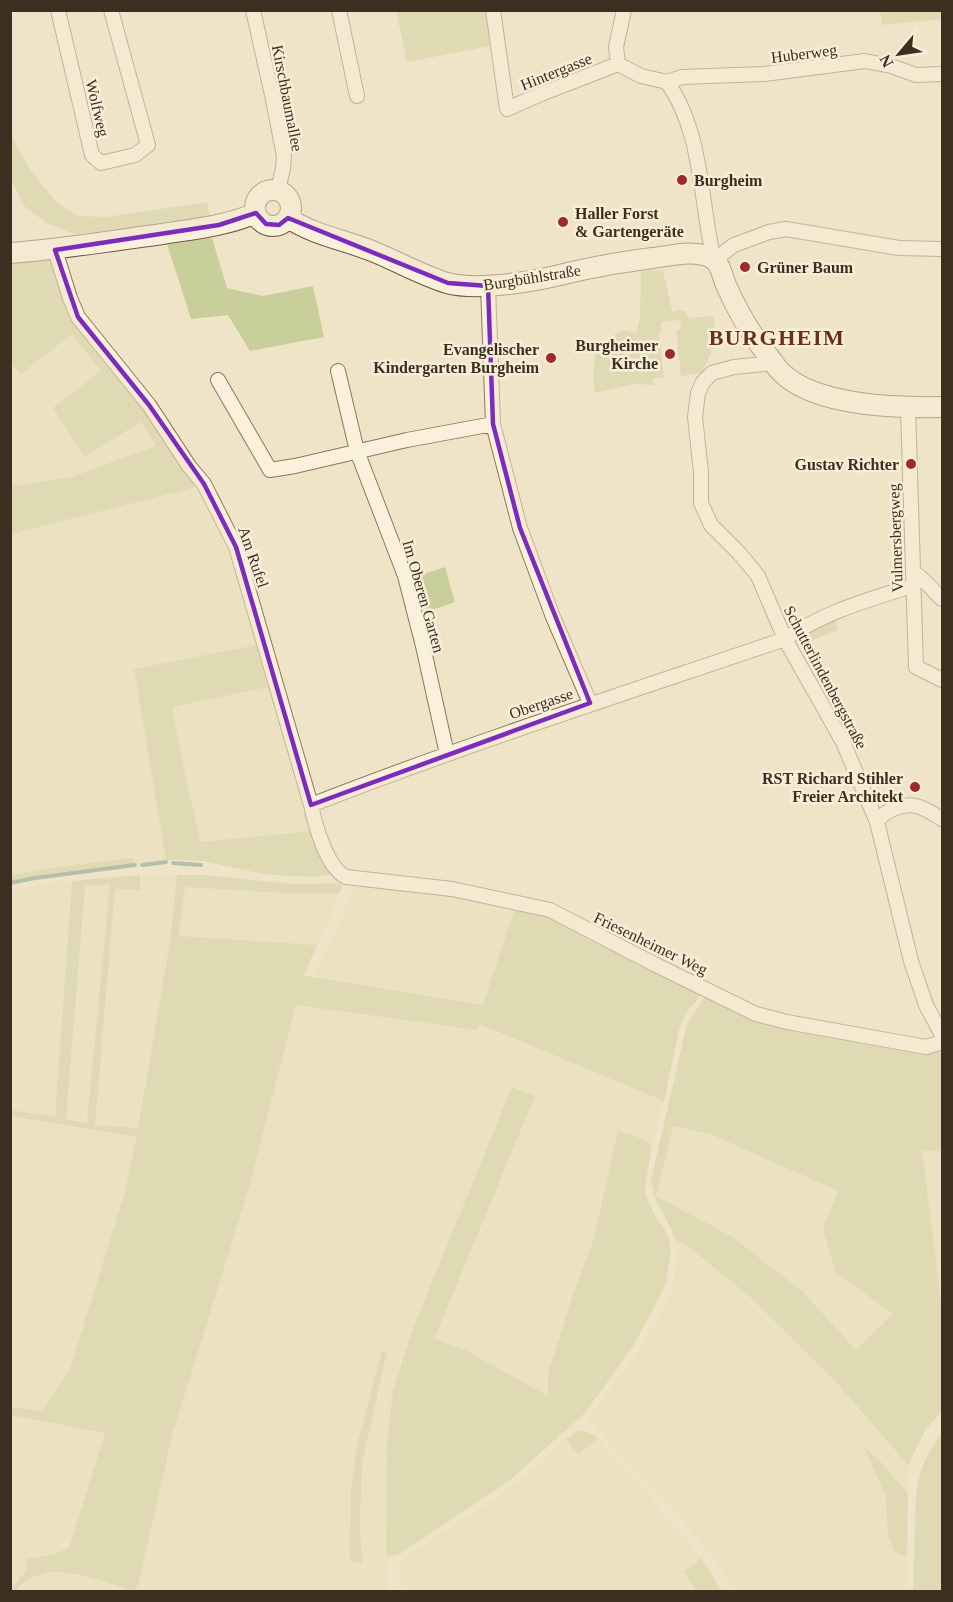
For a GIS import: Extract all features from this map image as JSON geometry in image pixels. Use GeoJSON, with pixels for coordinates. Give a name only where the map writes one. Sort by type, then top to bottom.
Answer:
{"type":"FeatureCollection","features":[{"type":"Feature","properties":{"kind":"street","name":"Wolfweg"},"geometry":{"type":"LineString","coordinates":[[58,10],[92,155],[101,163],[135,155],[148,145],[111,10]]}},
{"type":"Feature","properties":{"kind":"street","name":"Kirschbaumallee"},"geometry":{"type":"LineString","coordinates":[[253,10],[284,156],[284,168],[278,191]]}},
{"type":"Feature","properties":{"kind":"street"},"geometry":{"type":"LineString","coordinates":[[339,10],[357,96]]}},
{"type":"Feature","properties":{"kind":"street","name":"Hintergasse"},"geometry":{"type":"LineString","coordinates":[[493,10],[507,109],[618,64]]}},
{"type":"Feature","properties":{"kind":"street"},"geometry":{"type":"LineString","coordinates":[[624,10],[616,47],[618,64],[641,76],[667,82],[677,96],[694,144],[714,260],[758,345],[782,373],[797,384],[814,392],[868,405],[908,408],[942,407]]}},
{"type":"Feature","properties":{"kind":"street","name":"Huberweg"},"geometry":{"type":"LineString","coordinates":[[667,82],[682,77],[764,74],[865,61],[891,66],[916,75],[942,74]]}},
{"type":"Feature","properties":{"kind":"street"},"geometry":{"type":"LineString","coordinates":[[267,191],[278,191],[286,195],[290,202],[291,212],[288,218],[279,225],[272,226],[261,221],[256,213],[256,203],[267,191]]}},
{"type":"Feature","properties":{"kind":"street"},"geometry":{"type":"LineString","coordinates":[[10,253],[55,250],[219,225],[256,213]]}},
{"type":"Feature","properties":{"kind":"street","name":"Burgbühlstraße"},"geometry":{"type":"LineString","coordinates":[[288,218],[321,235],[373,252],[418,272],[448,283],[471,286],[488,286],[682,254],[700,254],[714,260]]}},
{"type":"Feature","properties":{"kind":"street"},"geometry":{"type":"LineString","coordinates":[[714,260],[734,245],[769,232],[786,229],[899,248],[942,249]]}},
{"type":"Feature","properties":{"kind":"street","name":"Am Rufel"},"geometry":{"type":"LineString","coordinates":[[55,250],[78,317],[149,405],[189,466],[204,484],[236,547],[311,805],[316,831],[336,870],[342,875]]}},
{"type":"Feature","properties":{"kind":"street"},"geometry":{"type":"LineString","coordinates":[[488,286],[493,424],[520,528],[553,617],[590,703]]}},
{"type":"Feature","properties":{"kind":"street","name":"Schutterlindenbergstraße"},"geometry":{"type":"LineString","coordinates":[[773,363],[712,373],[703,382],[698,393],[695,417],[701,472],[701,503],[711,525],[758,576],[785,639],[843,742],[876,822],[911,962],[926,1005],[942,1035]]}},
{"type":"Feature","properties":{"kind":"street","name":"Im Oberen Garten"},"geometry":{"type":"LineString","coordinates":[[338,371],[357,451],[405,576],[447,754]]}},
{"type":"Feature","properties":{"kind":"street"},"geometry":{"type":"LineString","coordinates":[[218,380],[270,470],[493,424]]}},
{"type":"Feature","properties":{"kind":"street","name":"Vulmersbergweg"},"geometry":{"type":"LineString","coordinates":[[908,408],[916,667],[942,680]]}},
{"type":"Feature","properties":{"kind":"street"},"geometry":{"type":"LineString","coordinates":[[913,579],[920,576],[942,599]]}},
{"type":"Feature","properties":{"kind":"street","name":"Obergasse"},"geometry":{"type":"LineString","coordinates":[[311,805],[401,770],[590,703],[648,686],[785,639],[803,626],[835,611],[913,579]]}},
{"type":"Feature","properties":{"kind":"street"},"geometry":{"type":"LineString","coordinates":[[876,822],[881,816],[897,807],[914,805],[942,819]]}},
{"type":"Feature","properties":{"kind":"street","name":"Friesenheimer Weg"},"geometry":{"type":"LineString","coordinates":[[342,875],[452,889],[550,910],[756,1014],[773,1019],[926,1047],[942,1042]]}},
{"type":"Feature","properties":{"kind":"highlighted area"},"geometry":{"type":"Polygon","coordinates":[[[256,213],[266,224],[279,225],[288,218],[448,283],[488,286],[493,424],[520,528],[590,703],[311,805],[236,547],[204,484],[149,405],[78,317],[55,250],[219,225],[256,213]]]}},
{"type":"Feature","properties":{"kind":"shaded area"},"geometry":{"type":"Polygon","coordinates":[[[72,334],[102,371],[86,457],[142,422],[156,446],[71,477],[11,486],[10,364],[21,373],[72,334]]]}},
{"type":"Feature","properties":{"kind":"shaded area"},"geometry":{"type":"Polygon","coordinates":[[[197,487],[217,524],[225,545],[256,645],[134,669],[166,860],[135,864],[133,858],[11,875],[11,534],[197,487]]]}},
{"type":"Feature","properties":{"kind":"shaded area"},"geometry":{"type":"Polygon","coordinates":[[[268,687],[312,831],[200,842],[173,707],[268,687]]]}},
{"type":"Feature","properties":{"kind":"shaded area"},"geometry":{"type":"Polygon","coordinates":[[[140,875],[177,875],[171,935],[137,1129],[95,1125],[115,889],[140,890],[140,875]]]}},
{"type":"Feature","properties":{"kind":"shaded area"},"geometry":{"type":"Polygon","coordinates":[[[72,881],[55,1118],[11,1110],[10,891],[72,881]]]}},
{"type":"Feature","properties":{"kind":"shaded area"},"geometry":{"type":"Polygon","coordinates":[[[356,881],[516,905],[483,1005],[312,977],[346,908],[356,881]]]}},
{"type":"Feature","properties":{"kind":"shaded area"},"geometry":{"type":"Polygon","coordinates":[[[110,884],[87,1123],[66,1119],[85,886],[110,884]]]}},
{"type":"Feature","properties":{"kind":"shaded area"},"geometry":{"type":"Polygon","coordinates":[[[185,886],[283,893],[338,894],[331,917],[317,945],[179,936],[185,886]]]}},
{"type":"Feature","properties":{"kind":"shaded area"},"geometry":{"type":"Polygon","coordinates":[[[296,1005],[476,1030],[478,1024],[664,1101],[652,1146],[638,1137],[605,1184],[594,1238],[548,1373],[548,1396],[465,1350],[434,1339],[535,1096],[512,1087],[412,1331],[393,1391],[387,1441],[388,1591],[135,1592],[173,1432],[248,1191],[296,1005]],[[387,1351],[382,1352],[357,1445],[351,1493],[351,1561],[362,1562],[360,1524],[362,1463],[387,1351]]]}},
{"type":"Feature","properties":{"kind":"shaded area"},"geometry":{"type":"Polygon","coordinates":[[[10,1116],[138,1136],[124,1195],[70,1369],[42,1412],[11,1407],[10,1116]]]}},
{"type":"Feature","properties":{"kind":"shaded area"},"geometry":{"type":"Polygon","coordinates":[[[673,1126],[710,1134],[838,1191],[823,1227],[835,1272],[893,1314],[856,1350],[802,1291],[731,1236],[656,1196],[673,1126]]]}},
{"type":"Feature","properties":{"kind":"shaded area"},"geometry":{"type":"Polygon","coordinates":[[[922,1151],[942,1151],[942,1310],[922,1151]]]}},
{"type":"Feature","properties":{"kind":"shaded area"},"geometry":{"type":"Polygon","coordinates":[[[676,1241],[684,1244],[749,1296],[838,1384],[908,1465],[908,1494],[881,1462],[863,1447],[886,1497],[894,1551],[907,1558],[905,1591],[733,1591],[715,1559],[588,1419],[640,1350],[671,1293],[678,1254],[676,1241]]]}},
{"type":"Feature","properties":{"kind":"shaded area"},"geometry":{"type":"Polygon","coordinates":[[[11,1415],[105,1432],[69,1548],[53,1555],[27,1559],[26,1571],[11,1589],[11,1415]]]}},
{"type":"Feature","properties":{"kind":"shaded area"},"geometry":{"type":"Polygon","coordinates":[[[598,1438],[701,1558],[684,1572],[696,1592],[403,1591],[400,1566],[406,1556],[486,1505],[517,1482],[566,1439],[578,1453],[598,1438]]]}},
{"type":"Feature","properties":{"kind":"shaded area"},"geometry":{"type":"Polygon","coordinates":[[[57,1573],[90,1577],[126,1588],[124,1592],[15,1592],[32,1577],[57,1573]]]}},
{"type":"Feature","properties":{"kind":"green space"},"geometry":{"type":"Polygon","coordinates":[[[396,11],[485,11],[490,46],[407,62],[396,11]]]}},
{"type":"Feature","properties":{"kind":"green space"},"geometry":{"type":"Polygon","coordinates":[[[880,11],[942,11],[942,19],[882,25],[880,11]]]}},
{"type":"Feature","properties":{"kind":"green space"},"geometry":{"type":"Polygon","coordinates":[[[10,133],[27,165],[56,202],[78,216],[106,217],[207,202],[210,216],[73,234],[45,222],[24,206],[11,179],[10,133]]]}},
{"type":"Feature","properties":{"kind":"green space"},"geometry":{"type":"Polygon","coordinates":[[[212,238],[227,288],[263,296],[313,286],[324,337],[250,351],[228,315],[191,319],[167,244],[212,238]]]}},
{"type":"Feature","properties":{"kind":"green space"},"geometry":{"type":"Polygon","coordinates":[[[52,257],[73,316],[145,406],[197,487],[11,534],[11,486],[71,477],[156,446],[141,422],[85,457],[53,408],[101,371],[72,334],[21,374],[11,364],[11,261],[52,257]]]}},
{"type":"Feature","properties":{"kind":"green space"},"geometry":{"type":"Polygon","coordinates":[[[663,270],[672,312],[685,311],[688,318],[713,316],[715,332],[713,345],[702,373],[681,376],[676,330],[681,329],[680,320],[661,322],[661,333],[659,333],[664,377],[653,378],[654,385],[634,384],[595,393],[593,377],[597,342],[605,345],[610,338],[622,330],[636,333],[640,318],[641,271],[663,270]]]}},
{"type":"Feature","properties":{"kind":"green space"},"geometry":{"type":"Polygon","coordinates":[[[445,567],[455,602],[426,612],[415,577],[445,567]]]}},
{"type":"Feature","properties":{"kind":"green space"},"geometry":{"type":"Polygon","coordinates":[[[835,618],[838,630],[798,646],[799,637],[835,618]]]}},
{"type":"Feature","properties":{"kind":"green space"},"geometry":{"type":"Polygon","coordinates":[[[256,645],[268,687],[173,707],[200,842],[312,831],[334,874],[313,877],[286,876],[263,874],[203,861],[166,860],[134,669],[256,645]]]}},
{"type":"Feature","properties":{"kind":"green space"},"geometry":{"type":"Polygon","coordinates":[[[133,858],[135,864],[36,876],[11,882],[11,875],[133,858]]]}},
{"type":"Feature","properties":{"kind":"green space"},"geometry":{"type":"Polygon","coordinates":[[[140,875],[140,890],[115,889],[95,1125],[138,1128],[171,935],[177,875],[205,875],[294,884],[340,883],[342,888],[338,894],[185,887],[179,936],[317,945],[304,975],[312,977],[483,1005],[516,905],[563,918],[705,987],[689,1008],[680,1026],[664,1101],[479,1024],[477,1030],[296,1005],[248,1191],[173,1432],[135,1591],[124,1591],[125,1588],[79,1575],[55,1573],[33,1577],[15,1591],[11,1591],[26,1571],[27,1559],[52,1555],[69,1548],[105,1433],[11,1415],[10,1407],[42,1411],[70,1369],[124,1195],[137,1137],[11,1116],[11,1110],[55,1117],[72,881],[140,875]],[[110,884],[85,886],[66,1119],[87,1122],[110,884]]]}},
{"type":"Feature","properties":{"kind":"green space"},"geometry":{"type":"Polygon","coordinates":[[[710,989],[779,1023],[942,1053],[942,1151],[922,1151],[942,1310],[942,1411],[926,1429],[908,1465],[838,1384],[749,1296],[685,1244],[676,1241],[655,1196],[651,1180],[687,1024],[710,989]],[[673,1126],[656,1196],[731,1236],[802,1291],[856,1350],[893,1314],[835,1272],[823,1227],[838,1191],[710,1134],[673,1126]]]}},
{"type":"Feature","properties":{"kind":"green space"},"geometry":{"type":"Polygon","coordinates":[[[512,1087],[535,1096],[434,1339],[465,1350],[548,1396],[548,1373],[594,1238],[618,1131],[638,1137],[652,1146],[645,1186],[653,1212],[668,1235],[671,1250],[666,1283],[632,1348],[585,1413],[510,1480],[399,1554],[388,1557],[386,1552],[387,1441],[393,1391],[412,1331],[512,1087]]]}},
{"type":"Feature","properties":{"kind":"green space"},"geometry":{"type":"Polygon","coordinates":[[[382,1351],[387,1351],[362,1463],[360,1524],[362,1563],[350,1561],[351,1493],[357,1445],[382,1351]]]}},
{"type":"Feature","properties":{"kind":"green space"},"geometry":{"type":"Polygon","coordinates":[[[579,1430],[598,1438],[578,1454],[566,1439],[579,1430]]]}},
{"type":"Feature","properties":{"kind":"green space"},"geometry":{"type":"Polygon","coordinates":[[[942,1432],[942,1591],[913,1591],[916,1494],[925,1461],[942,1432]]]}},
{"type":"Feature","properties":{"kind":"green space"},"geometry":{"type":"Polygon","coordinates":[[[863,1446],[881,1462],[908,1494],[907,1558],[894,1551],[888,1536],[886,1497],[863,1446]]]}},
{"type":"Feature","properties":{"kind":"green space"},"geometry":{"type":"Polygon","coordinates":[[[701,1558],[722,1591],[696,1591],[684,1572],[701,1558]]]}},
{"type":"Feature","properties":{"kind":"waterway"},"geometry":{"type":"LineString","coordinates":[[142,865],[166,862]]}},
{"type":"Feature","properties":{"kind":"waterway"},"geometry":{"type":"LineString","coordinates":[[173,863],[201,865]]}},
{"type":"Feature","properties":{"kind":"waterway"},"geometry":{"type":"LineString","coordinates":[[10,883],[135,865]]}},
{"type":"Feature","properties":{"kind":"place","name":"Burgheim"},"geometry":{"type":"Point","coordinates":[682,180]}},
{"type":"Feature","properties":{"kind":"place","name":"Haller Forst & Gartengeräte"},"geometry":{"type":"Point","coordinates":[563,222]}},
{"type":"Feature","properties":{"kind":"place","name":"Grüner Baum"},"geometry":{"type":"Point","coordinates":[745,267]}},
{"type":"Feature","properties":{"kind":"place","name":"Burgheimer Kirche"},"geometry":{"type":"Point","coordinates":[670,354]}},
{"type":"Feature","properties":{"kind":"place","name":"Evangelischer Kindergarten Burgheim"},"geometry":{"type":"Point","coordinates":[551,358]}},
{"type":"Feature","properties":{"kind":"place","name":"Gustav Richter"},"geometry":{"type":"Point","coordinates":[911,464]}},
{"type":"Feature","properties":{"kind":"place","name":"RST Richard Stihler Freier Architekt"},"geometry":{"type":"Point","coordinates":[915,787]}},
{"type":"Feature","properties":{"kind":"district","name":"BURGHEIM"},"geometry":{"type":"Point","coordinates":[777,337]}}]}
